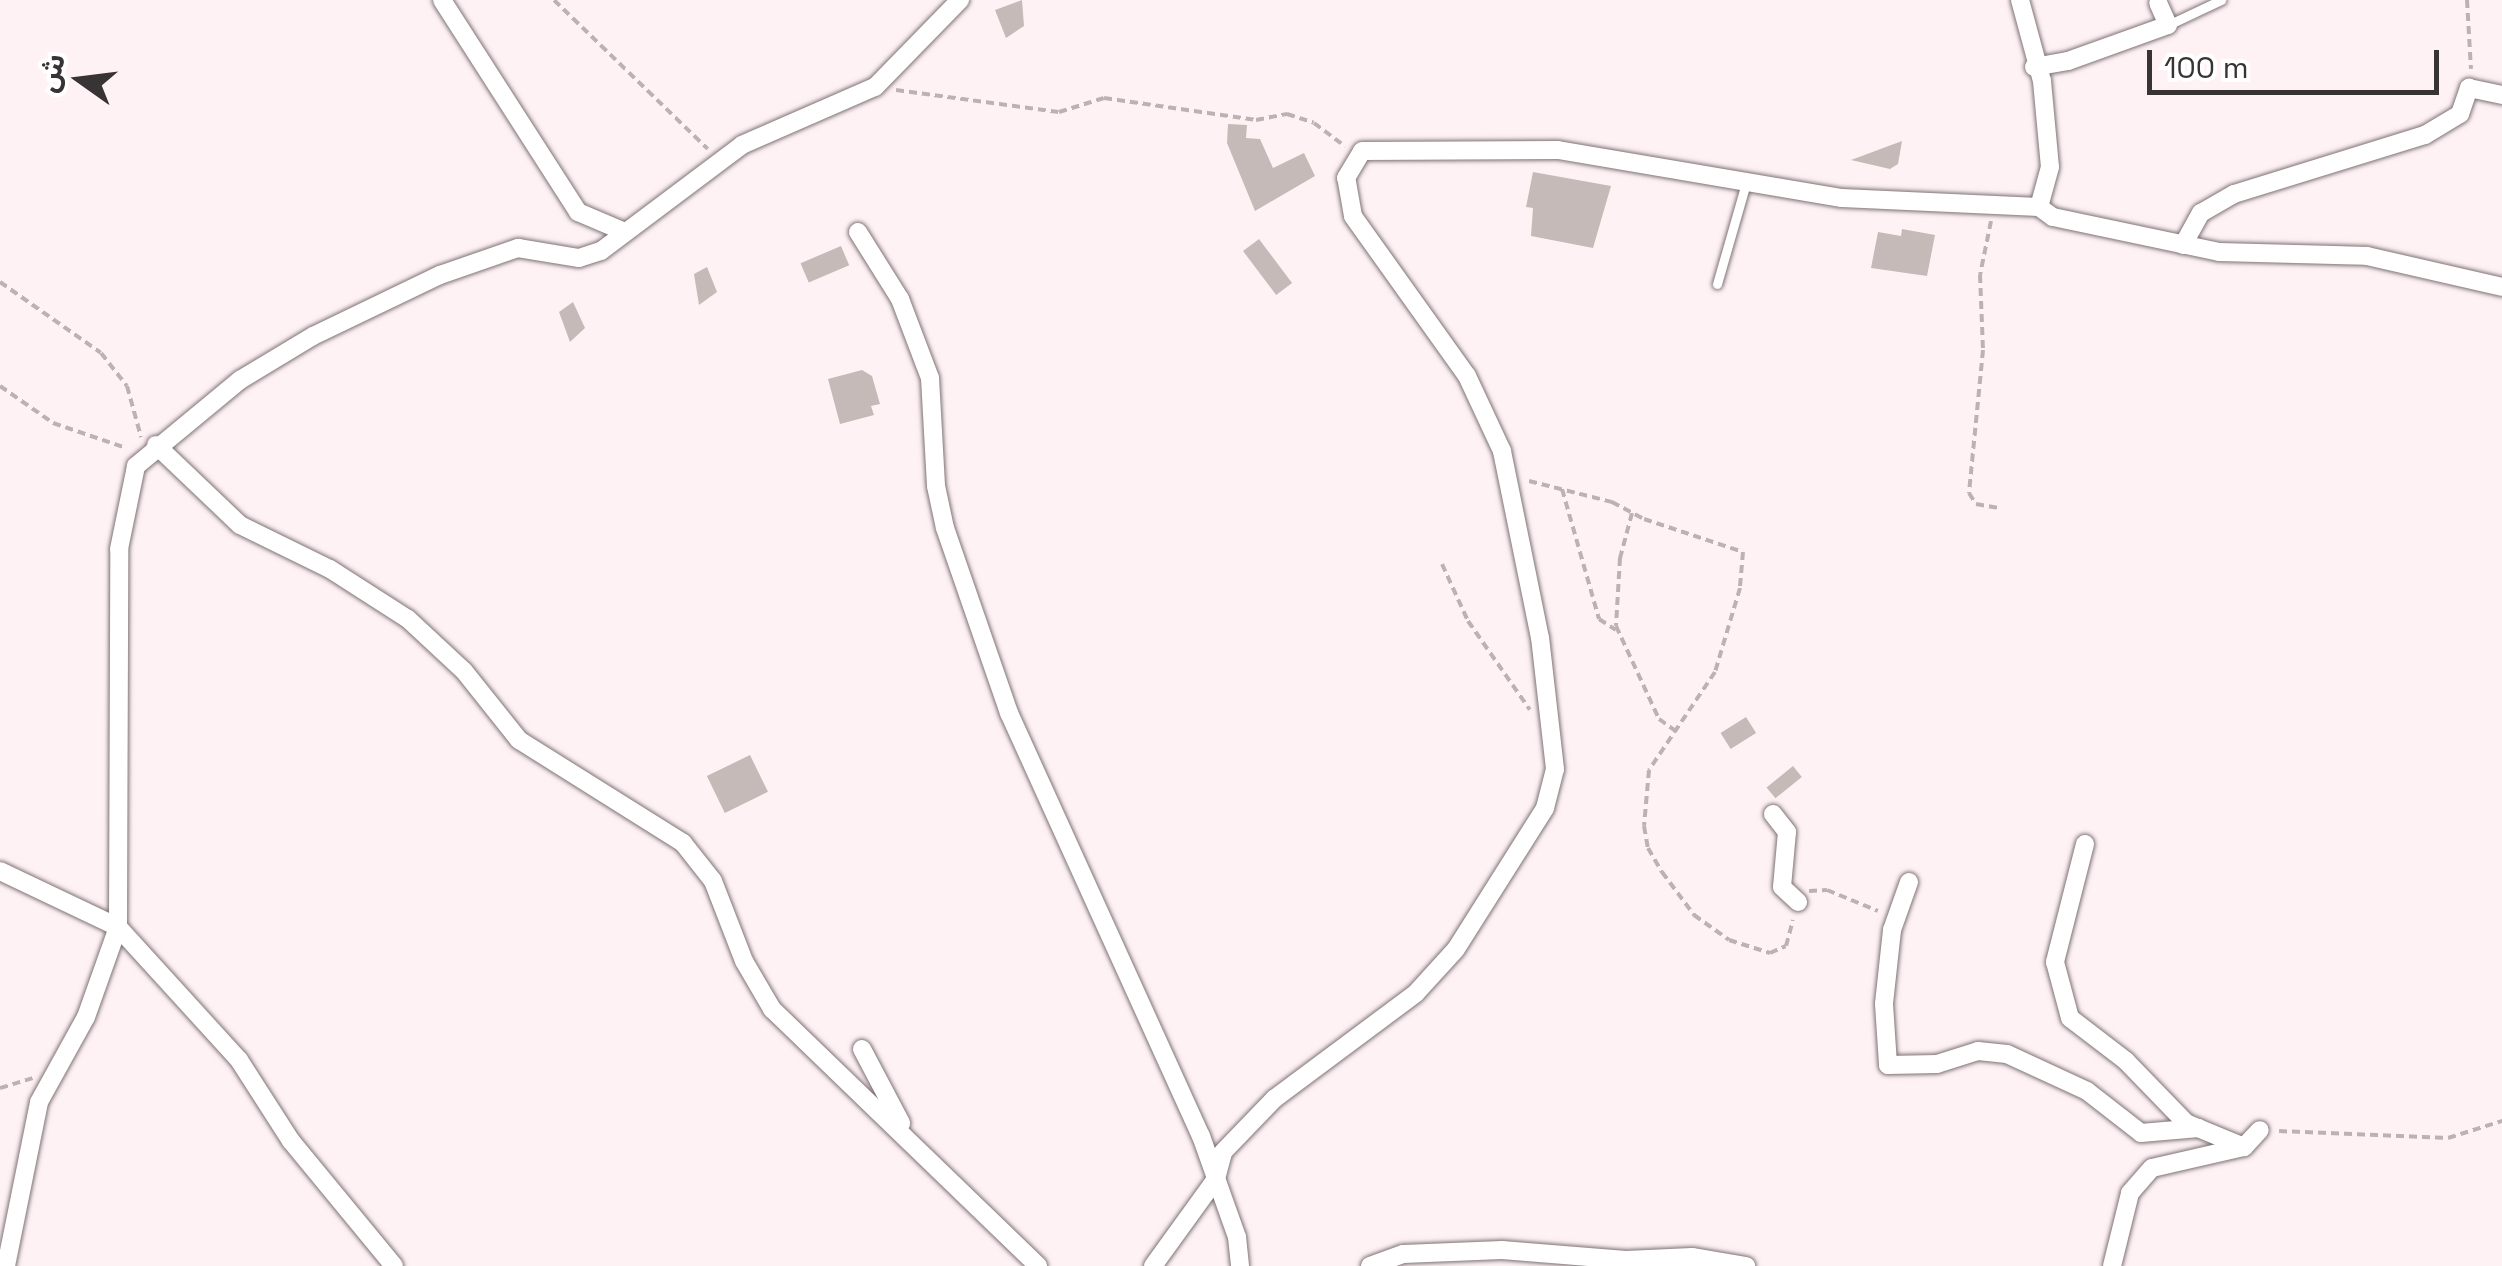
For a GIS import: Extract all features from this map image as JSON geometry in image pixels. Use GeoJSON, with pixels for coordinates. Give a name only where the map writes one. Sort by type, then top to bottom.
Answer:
{"type":"FeatureCollection","features":[{"type":"Feature","properties":{"kind":"street"},"geometry":{"type":"LineString","coordinates":[[442,0],[574,206],[626,232]]}},
{"type":"Feature","properties":{"kind":"street"},"geometry":{"type":"LineString","coordinates":[[6,1266],[24,1152],[51,1072],[86,1017],[118,928],[119,550],[126,487],[150,451],[240,380],[313,336],[440,275],[518,248],[588,257],[773,129],[875,87],[960,0]]}},
{"type":"Feature","properties":{"kind":"street"},"geometry":{"type":"LineString","coordinates":[[2020,0],[2034,67],[2042,82],[2050,167],[2039,207]]}},
{"type":"Feature","properties":{"kind":"street"},"geometry":{"type":"LineString","coordinates":[[2034,67],[2068,62],[2168,26],[2158,3]]}},
{"type":"Feature","properties":{"kind":"street"},"geometry":{"type":"LineString","coordinates":[[2183,244],[2202,212],[2234,194],[2444,126],[2460,114],[2468,88],[2502,95]]}},
{"type":"Feature","properties":{"kind":"street"},"geometry":{"type":"LineString","coordinates":[[1152,1266],[1216,1179],[1223,1152],[1274,1098],[1416,993],[1456,950],[1545,808],[1555,769],[1553,729],[1502,451],[1467,376],[1353,216],[1346,178],[1356,156],[1370,148],[1558,150],[1842,198],[2039,207],[2053,217],[2183,244],[2250,255],[2367,256],[2502,287]]}},
{"type":"Feature","properties":{"kind":"street"},"geometry":{"type":"LineString","coordinates":[[858,232],[871,243],[900,299],[930,378],[936,486],[945,528],[1009,713],[1216,1179],[1237,1237],[1240,1266]]}},
{"type":"Feature","properties":{"kind":"street"},"geometry":{"type":"LineString","coordinates":[[150,451],[240,526],[330,569],[408,618],[532,751],[683,844],[714,880],[744,961],[772,1009],[1038,1266]]}},
{"type":"Feature","properties":{"kind":"street"},"geometry":{"type":"LineString","coordinates":[[1774,814],[1787,832],[1782,887],[1798,902]]}},
{"type":"Feature","properties":{"kind":"street"},"geometry":{"type":"LineString","coordinates":[[2085,844],[2059,934],[2058,989],[2070,1018],[2200,1128],[2244,1147]]}},
{"type":"Feature","properties":{"kind":"street"},"geometry":{"type":"LineString","coordinates":[[0,871],[118,928],[239,1060],[291,1142],[394,1266]]}},
{"type":"Feature","properties":{"kind":"street"},"geometry":{"type":"LineString","coordinates":[[1909,882],[1896,912],[1884,1004],[1888,1065],[1937,1064],[1978,1051],[2007,1054],[2087,1091],[2142,1134],[2200,1128]]}},
{"type":"Feature","properties":{"kind":"street"},"geometry":{"type":"LineString","coordinates":[[862,1049],[916,1144]]}},
{"type":"Feature","properties":{"kind":"street"},"geometry":{"type":"LineString","coordinates":[[2112,1266],[2130,1194],[2152,1168],[2244,1147],[2260,1130]]}},
{"type":"Feature","properties":{"kind":"street"},"geometry":{"type":"LineString","coordinates":[[1003,1236],[1015,1266]]}},
{"type":"Feature","properties":{"kind":"street"},"geometry":{"type":"LineString","coordinates":[[1370,1266],[1431,1260],[1692,1257],[1746,1266]]}},
{"type":"Feature","properties":{"kind":"lane"},"geometry":{"type":"LineString","coordinates":[[2168,26],[2221,0]]}},
{"type":"Feature","properties":{"kind":"lane"},"geometry":{"type":"LineString","coordinates":[[1717,284],[1746,183]]}},
{"type":"Feature","properties":{"kind":"path"},"geometry":{"type":"LineString","coordinates":[[554,0],[646,96],[722,162]]}},
{"type":"Feature","properties":{"kind":"path"},"geometry":{"type":"LineString","coordinates":[[2467,0],[2468,88]]}},
{"type":"Feature","properties":{"kind":"path"},"geometry":{"type":"LineString","coordinates":[[875,87],[1059,112],[1104,98],[1256,120],[1287,114],[1334,134],[1356,156]]}},
{"type":"Feature","properties":{"kind":"path"},"geometry":{"type":"LineString","coordinates":[[1992,206],[1980,274],[1983,350],[1969,493],[1976,504],[1999,508]]}},
{"type":"Feature","properties":{"kind":"path"},"geometry":{"type":"LineString","coordinates":[[0,282],[67,324],[114,368],[134,400],[150,451]]}},
{"type":"Feature","properties":{"kind":"path"},"geometry":{"type":"LineString","coordinates":[[0,386],[54,423],[150,451]]}},
{"type":"Feature","properties":{"kind":"path"},"geometry":{"type":"LineString","coordinates":[[1509,481],[1562,490],[1743,552],[1740,588],[1720,658],[1677,732],[1649,770],[1644,792],[1648,848],[1694,914],[1754,950],[1786,946],[1798,902],[1812,888],[1828,890],[1871,910],[1896,912]]}},
{"type":"Feature","properties":{"kind":"path"},"geometry":{"type":"LineString","coordinates":[[1562,490],[1599,619],[1619,632]]}},
{"type":"Feature","properties":{"kind":"path"},"geometry":{"type":"LineString","coordinates":[[1632,513],[1620,558],[1619,632],[1659,719],[1677,732]]}},
{"type":"Feature","properties":{"kind":"path"},"geometry":{"type":"LineString","coordinates":[[1442,564],[1498,670],[1553,729]]}},
{"type":"Feature","properties":{"kind":"path"},"geometry":{"type":"LineString","coordinates":[[0,1088],[51,1072]]}},
{"type":"Feature","properties":{"kind":"path"},"geometry":{"type":"LineString","coordinates":[[2260,1130],[2448,1138],[2502,1122]]}},
{"type":"Feature","properties":{"kind":"building"},"geometry":{"type":"Polygon","coordinates":[[[1022,0],[1024,26],[1006,38],[995,10],[1022,0]]]}},
{"type":"Feature","properties":{"kind":"building"},"geometry":{"type":"Polygon","coordinates":[[[1228,124],[1247,125],[1246,138],[1260,139],[1273,168],[1304,153],[1315,176],[1255,211],[1227,143],[1228,124]]]}},
{"type":"Feature","properties":{"kind":"building"},"geometry":{"type":"Polygon","coordinates":[[[1902,141],[1898,164],[1890,169],[1851,160],[1902,141]]]}},
{"type":"Feature","properties":{"kind":"building"},"geometry":{"type":"Polygon","coordinates":[[[1533,172],[1611,186],[1593,248],[1531,236],[1533,208],[1526,207],[1533,172]]]}},
{"type":"Feature","properties":{"kind":"building"},"geometry":{"type":"Polygon","coordinates":[[[1902,229],[1935,235],[1927,276],[1871,268],[1878,232],[1901,236],[1902,229]]]}},
{"type":"Feature","properties":{"kind":"building"},"geometry":{"type":"Polygon","coordinates":[[[1259,239],[1292,283],[1276,295],[1243,251],[1259,239]]]}},
{"type":"Feature","properties":{"kind":"building"},"geometry":{"type":"Polygon","coordinates":[[[841,246],[849,265],[809,283],[800,263],[841,246]]]}},
{"type":"Feature","properties":{"kind":"building"},"geometry":{"type":"Polygon","coordinates":[[[707,267],[717,292],[699,305],[694,274],[707,267]]]}},
{"type":"Feature","properties":{"kind":"building"},"geometry":{"type":"Polygon","coordinates":[[[573,302],[585,328],[570,342],[559,312],[573,302]]]}},
{"type":"Feature","properties":{"kind":"building"},"geometry":{"type":"Polygon","coordinates":[[[862,370],[872,376],[880,404],[871,406],[874,415],[840,424],[828,379],[862,370]]]}},
{"type":"Feature","properties":{"kind":"building"},"geometry":{"type":"Polygon","coordinates":[[[1746,717],[1756,733],[1731,749],[1721,733],[1746,717]]]}},
{"type":"Feature","properties":{"kind":"building"},"geometry":{"type":"Polygon","coordinates":[[[750,755],[768,792],[725,813],[707,776],[750,755]]]}},
{"type":"Feature","properties":{"kind":"building"},"geometry":{"type":"Polygon","coordinates":[[[1793,766],[1802,777],[1775,798],[1767,787],[1793,766]]]}}]}
